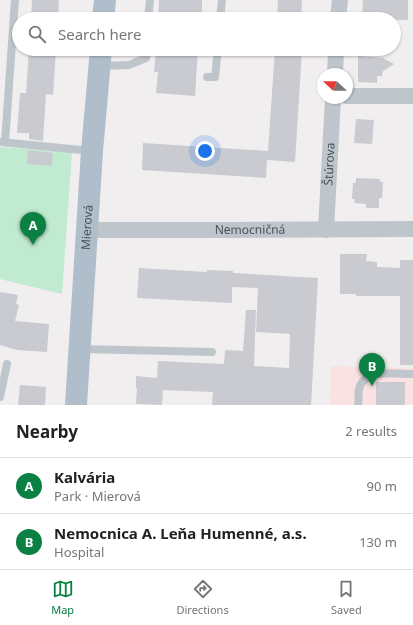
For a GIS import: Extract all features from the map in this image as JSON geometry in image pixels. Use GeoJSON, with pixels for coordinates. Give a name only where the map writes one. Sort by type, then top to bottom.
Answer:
{"type":"FeatureCollection","features":[{"type":"Feature","properties":{"kind":"main road"},"geometry":{"type":"LineString","coordinates":[[104,12],[105,0]]}},
{"type":"Feature","properties":{"kind":"main road","name":"Mierová"},"geometry":{"type":"LineString","coordinates":[[76,405],[92,151],[100,58]]}},
{"type":"Feature","properties":{"kind":"street"},"geometry":{"type":"LineString","coordinates":[[339,12],[340,0]]}},
{"type":"Feature","properties":{"kind":"street"},"geometry":{"type":"LineString","coordinates":[[335,68],[336,56]]}},
{"type":"Feature","properties":{"kind":"street"},"geometry":{"type":"LineString","coordinates":[[353,96],[413,96]]}},
{"type":"Feature","properties":{"kind":"street","name":"Štúrova"},"geometry":{"type":"LineString","coordinates":[[326,230],[333,104]]}},
{"type":"Feature","properties":{"kind":"street","name":"Nemocničná"},"geometry":{"type":"LineString","coordinates":[[87,230],[413,229]]}},
{"type":"Feature","properties":{"kind":"lane"},"geometry":{"type":"LineString","coordinates":[[14,12],[15,0]]}},
{"type":"Feature","properties":{"kind":"lane"},"geometry":{"type":"LineString","coordinates":[[149,12],[150,0]]}},
{"type":"Feature","properties":{"kind":"lane"},"geometry":{"type":"LineString","coordinates":[[221,12],[222,0]]}},
{"type":"Feature","properties":{"kind":"lane"},"geometry":{"type":"LineString","coordinates":[[12,36],[3,142],[92,151]]}},
{"type":"Feature","properties":{"kind":"lane"},"geometry":{"type":"LineString","coordinates":[[100,58],[129,65],[146,58],[146,56]]}},
{"type":"Feature","properties":{"kind":"lane"},"geometry":{"type":"LineString","coordinates":[[207,77],[215,77],[217,56]]}},
{"type":"Feature","properties":{"kind":"lane"},"geometry":{"type":"LineString","coordinates":[[80,349],[212,352]]}},
{"type":"Feature","properties":{"kind":"lane"},"geometry":{"type":"LineString","coordinates":[[0,396],[7,364]]}},
{"type":"Feature","properties":{"kind":"lane"},"geometry":{"type":"LineString","coordinates":[[358,405],[359,388],[367,377],[378,374],[413,374]]}},
{"type":"Feature","properties":{"kind":"shaded area"},"geometry":{"type":"Polygon","coordinates":[[[331,366],[413,368],[413,405],[330,405],[331,366]]]}},
{"type":"Feature","properties":{"kind":"green space"},"geometry":{"type":"Polygon","coordinates":[[[0,147],[72,152],[62,294],[0,279],[0,147]]]}},
{"type":"Feature","properties":{"kind":"building"},"geometry":{"type":"Polygon","coordinates":[[[32,0],[59,0],[58,12],[31,12],[32,0]]]}},
{"type":"Feature","properties":{"kind":"building"},"geometry":{"type":"Polygon","coordinates":[[[159,0],[202,0],[202,12],[158,12],[159,0]]]}},
{"type":"Feature","properties":{"kind":"building"},"geometry":{"type":"Polygon","coordinates":[[[278,0],[302,0],[301,12],[277,12],[278,0]]]}},
{"type":"Feature","properties":{"kind":"building"},"geometry":{"type":"Polygon","coordinates":[[[363,0],[408,0],[408,20],[401,20],[401,12],[362,12],[363,0]]]}},
{"type":"Feature","properties":{"kind":"building"},"geometry":{"type":"Polygon","coordinates":[[[29,56],[56,56],[53,95],[46,94],[43,141],[29,139],[29,133],[17,133],[20,93],[26,93],[29,56]]]}},
{"type":"Feature","properties":{"kind":"building"},"geometry":{"type":"Polygon","coordinates":[[[155,56],[198,56],[195,96],[156,93],[158,72],[154,72],[155,56]]]}},
{"type":"Feature","properties":{"kind":"building"},"geometry":{"type":"Polygon","coordinates":[[[275,56],[302,56],[295,162],[267,160],[266,178],[142,170],[143,143],[268,151],[275,56]]]}},
{"type":"Feature","properties":{"kind":"building"},"geometry":{"type":"Polygon","coordinates":[[[358,56],[383,58],[394,64],[383,71],[382,76],[377,76],[377,83],[358,82],[358,56]]]}},
{"type":"Feature","properties":{"kind":"building"},"geometry":{"type":"Polygon","coordinates":[[[356,119],[374,120],[372,144],[354,143],[356,119]]]}},
{"type":"Feature","properties":{"kind":"building"},"geometry":{"type":"Polygon","coordinates":[[[28,150],[53,153],[52,166],[27,164],[28,150]]]}},
{"type":"Feature","properties":{"kind":"building"},"geometry":{"type":"Polygon","coordinates":[[[356,178],[380,179],[380,182],[383,182],[382,198],[379,198],[379,208],[366,208],[366,204],[354,203],[355,199],[352,199],[353,183],[356,183],[356,178]]]}},
{"type":"Feature","properties":{"kind":"building"},"geometry":{"type":"Polygon","coordinates":[[[340,254],[367,254],[366,261],[377,262],[377,267],[400,268],[400,260],[413,260],[413,365],[400,365],[400,296],[356,296],[356,294],[340,294],[340,254]]]}},
{"type":"Feature","properties":{"kind":"building"},"geometry":{"type":"Polygon","coordinates":[[[139,268],[207,272],[207,270],[233,271],[233,273],[318,278],[311,405],[212,405],[213,392],[163,390],[162,405],[136,404],[136,376],[157,378],[158,361],[224,364],[225,350],[243,351],[246,310],[256,310],[254,366],[289,368],[290,334],[256,332],[258,288],[232,287],[232,303],[137,298],[139,268]]]}},
{"type":"Feature","properties":{"kind":"building"},"geometry":{"type":"Polygon","coordinates":[[[0,292],[18,295],[16,304],[19,305],[15,321],[49,324],[47,352],[17,350],[0,345],[0,292]]]}},
{"type":"Feature","properties":{"kind":"building"},"geometry":{"type":"Polygon","coordinates":[[[376,382],[405,382],[405,405],[376,405],[376,382]]]}},
{"type":"Feature","properties":{"kind":"building"},"geometry":{"type":"Polygon","coordinates":[[[20,385],[46,387],[45,405],[18,405],[20,385]]]}},
{"type":"Feature","properties":{"kind":"place","name":"Kalvária"},"geometry":{"type":"Point","coordinates":[33,245]}},
{"type":"Feature","properties":{"kind":"place","name":"Nemocnica A. Leňa Humenné, a.s."},"geometry":{"type":"Point","coordinates":[372,386]}}]}
